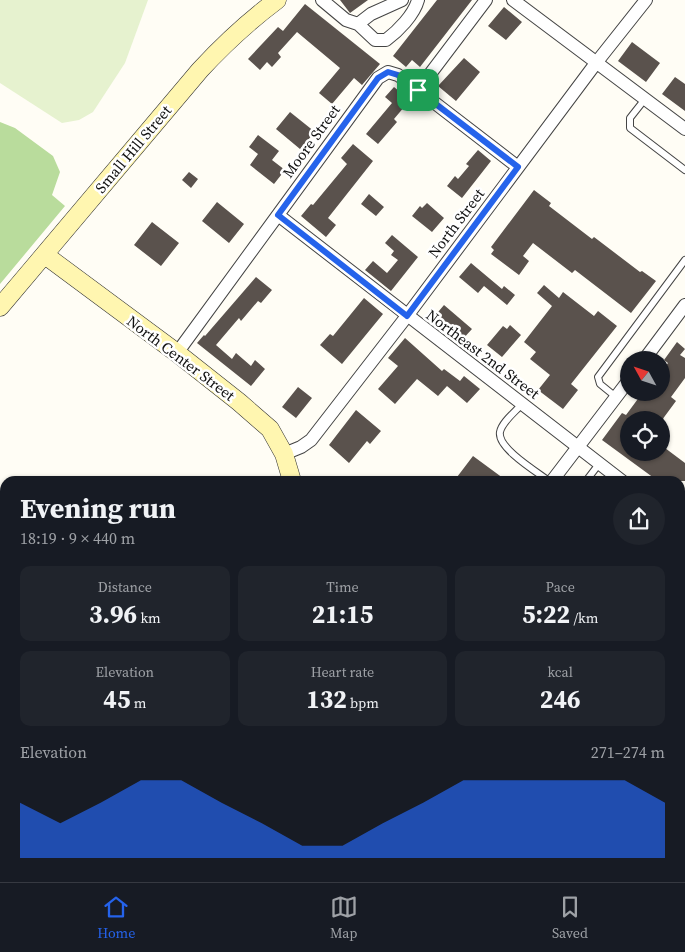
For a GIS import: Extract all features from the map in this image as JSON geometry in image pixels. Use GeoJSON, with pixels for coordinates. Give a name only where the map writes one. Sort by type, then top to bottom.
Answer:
{"type":"FeatureCollection","features":[{"type":"Feature","properties":{"kind":"street","name":"Small Hill Street"},"geometry":{"type":"LineString","coordinates":[[0,307],[200,70],[253,18],[277,0]]}},
{"type":"Feature","properties":{"kind":"street"},"geometry":{"type":"LineString","coordinates":[[322,0],[346,20],[358,24],[375,40],[386,40],[403,23],[417,5],[418,0]]}},
{"type":"Feature","properties":{"kind":"street"},"geometry":{"type":"LineString","coordinates":[[358,24],[371,14],[402,0]]}},
{"type":"Feature","properties":{"kind":"street"},"geometry":{"type":"LineString","coordinates":[[486,0],[418,90],[518,167]]}},
{"type":"Feature","properties":{"kind":"street","name":"North Street"},"geometry":{"type":"LineString","coordinates":[[284,454],[301,447],[311,440],[407,316],[596,63],[646,0]]}},
{"type":"Feature","properties":{"kind":"street"},"geometry":{"type":"LineString","coordinates":[[518,2],[685,129]]}},
{"type":"Feature","properties":{"kind":"street","name":"Moore Street"},"geometry":{"type":"LineString","coordinates":[[177,353],[378,78],[388,72],[398,75],[418,90]]}},
{"type":"Feature","properties":{"kind":"street","name":"Northeast 2nd Street"},"geometry":{"type":"LineString","coordinates":[[278,215],[614,476]]}},
{"type":"Feature","properties":{"kind":"street","name":"North Center Street"},"geometry":{"type":"LineString","coordinates":[[45,255],[177,353],[270,429],[284,454],[291,476]]}},
{"type":"Feature","properties":{"kind":"street"},"geometry":{"type":"LineString","coordinates":[[651,351],[685,305]]}},
{"type":"Feature","properties":{"kind":"street"},"geometry":{"type":"LineString","coordinates":[[554,476],[620,392]]}},
{"type":"Feature","properties":{"kind":"lane"},"geometry":{"type":"LineString","coordinates":[[644,99],[630,118],[630,128],[685,170]]}},
{"type":"Feature","properties":{"kind":"lane"},"geometry":{"type":"LineString","coordinates":[[616,397],[600,384],[598,377],[685,260]]}},
{"type":"Feature","properties":{"kind":"lane"},"geometry":{"type":"LineString","coordinates":[[522,404],[504,425],[500,438],[508,450],[543,476]]}},
{"type":"Feature","properties":{"kind":"lane"},"geometry":{"type":"LineString","coordinates":[[590,476],[600,464]]}},
{"type":"Feature","properties":{"kind":"green space"},"geometry":{"type":"Polygon","coordinates":[[[0,0],[148,0],[125,63],[93,112],[79,120],[62,123],[0,83],[0,0]]]}},
{"type":"Feature","properties":{"kind":"green space"},"geometry":{"type":"Polygon","coordinates":[[[0,122],[15,128],[53,156],[60,172],[52,195],[65,206],[0,284],[0,122]]]}},
{"type":"Feature","properties":{"kind":"building"},"geometry":{"type":"Polygon","coordinates":[[[340,0],[368,0],[350,13],[340,0]]]}},
{"type":"Feature","properties":{"kind":"building"},"geometry":{"type":"Polygon","coordinates":[[[437,0],[472,0],[420,67],[412,60],[406,67],[393,56],[437,0]]]}},
{"type":"Feature","properties":{"kind":"building"},"geometry":{"type":"Polygon","coordinates":[[[305,4],[380,64],[362,85],[354,78],[332,104],[319,93],[340,68],[297,32],[278,53],[281,57],[272,67],[267,62],[260,70],[248,59],[278,27],[283,31],[305,4]]]}},
{"type":"Feature","properties":{"kind":"building"},"geometry":{"type":"Polygon","coordinates":[[[504,7],[522,22],[506,40],[488,26],[504,7]]]}},
{"type":"Feature","properties":{"kind":"building"},"geometry":{"type":"Polygon","coordinates":[[[632,42],[660,63],[646,82],[618,61],[632,42]]]}},
{"type":"Feature","properties":{"kind":"building"},"geometry":{"type":"Polygon","coordinates":[[[464,58],[480,72],[456,101],[438,86],[464,58]]]}},
{"type":"Feature","properties":{"kind":"building"},"geometry":{"type":"Polygon","coordinates":[[[675,77],[685,84],[685,111],[662,94],[675,77]]]}},
{"type":"Feature","properties":{"kind":"building"},"geometry":{"type":"Polygon","coordinates":[[[394,87],[410,100],[394,119],[397,122],[378,144],[366,134],[392,103],[385,97],[394,87]]]}},
{"type":"Feature","properties":{"kind":"building"},"geometry":{"type":"Polygon","coordinates":[[[290,112],[315,132],[300,149],[276,129],[290,112]]]}},
{"type":"Feature","properties":{"kind":"building"},"geometry":{"type":"Polygon","coordinates":[[[258,135],[279,151],[272,160],[285,170],[274,184],[250,165],[258,154],[249,147],[258,135]]]}},
{"type":"Feature","properties":{"kind":"building"},"geometry":{"type":"Polygon","coordinates":[[[353,144],[373,161],[328,218],[336,225],[326,237],[301,216],[311,204],[313,205],[347,164],[341,158],[353,144]]]}},
{"type":"Feature","properties":{"kind":"building"},"geometry":{"type":"Polygon","coordinates":[[[478,150],[491,161],[462,198],[447,186],[455,176],[458,179],[469,166],[466,164],[478,150]]]}},
{"type":"Feature","properties":{"kind":"building"},"geometry":{"type":"Polygon","coordinates":[[[189,172],[198,179],[191,188],[182,180],[189,172]]]}},
{"type":"Feature","properties":{"kind":"building"},"geometry":{"type":"Polygon","coordinates":[[[534,190],[551,203],[549,206],[592,239],[594,237],[640,272],[642,271],[656,281],[631,313],[575,270],[572,273],[533,243],[523,256],[529,261],[519,275],[491,254],[494,250],[491,247],[534,190]]]}},
{"type":"Feature","properties":{"kind":"building"},"geometry":{"type":"Polygon","coordinates":[[[369,194],[384,207],[376,216],[361,204],[369,194]]]}},
{"type":"Feature","properties":{"kind":"building"},"geometry":{"type":"Polygon","coordinates":[[[217,202],[244,224],[229,243],[202,221],[217,202]]]}},
{"type":"Feature","properties":{"kind":"building"},"geometry":{"type":"Polygon","coordinates":[[[427,203],[444,218],[432,232],[412,216],[420,206],[422,208],[427,203]]]}},
{"type":"Feature","properties":{"kind":"building"},"geometry":{"type":"Polygon","coordinates":[[[152,222],[179,243],[161,266],[134,245],[152,222]]]}},
{"type":"Feature","properties":{"kind":"building"},"geometry":{"type":"Polygon","coordinates":[[[392,235],[418,257],[391,291],[365,270],[373,261],[387,273],[398,260],[391,255],[394,251],[385,243],[392,235]]]}},
{"type":"Feature","properties":{"kind":"building"},"geometry":{"type":"Polygon","coordinates":[[[471,263],[502,289],[504,286],[515,295],[507,305],[484,286],[478,293],[459,277],[471,263]]]}},
{"type":"Feature","properties":{"kind":"building"},"geometry":{"type":"Polygon","coordinates":[[[256,277],[272,290],[261,303],[258,301],[241,321],[239,318],[216,345],[232,359],[236,353],[251,366],[255,360],[265,369],[251,386],[197,343],[256,277]]]}},
{"type":"Feature","properties":{"kind":"building"},"geometry":{"type":"Polygon","coordinates":[[[544,285],[559,298],[563,292],[594,316],[598,311],[617,326],[571,384],[578,390],[563,409],[538,390],[550,375],[530,359],[536,352],[524,342],[552,306],[537,293],[544,285]]]}},
{"type":"Feature","properties":{"kind":"building"},"geometry":{"type":"Polygon","coordinates":[[[364,298],[383,314],[342,364],[320,345],[330,334],[333,336],[364,298]]]}},
{"type":"Feature","properties":{"kind":"building"},"geometry":{"type":"Polygon","coordinates":[[[444,305],[472,329],[461,341],[433,318],[444,305]]]}},
{"type":"Feature","properties":{"kind":"building"},"geometry":{"type":"Polygon","coordinates":[[[510,325],[521,335],[502,357],[487,345],[503,326],[507,329],[510,325]]]}},
{"type":"Feature","properties":{"kind":"building"},"geometry":{"type":"Polygon","coordinates":[[[405,338],[442,371],[444,369],[460,381],[464,376],[480,389],[467,403],[447,386],[438,396],[417,379],[395,404],[378,389],[398,366],[388,358],[405,338]]]}},
{"type":"Feature","properties":{"kind":"building"},"geometry":{"type":"Polygon","coordinates":[[[677,342],[685,349],[680,355],[685,358],[685,378],[671,397],[676,401],[669,411],[629,411],[636,401],[670,401],[670,352],[677,342]]]}},
{"type":"Feature","properties":{"kind":"building"},"geometry":{"type":"Polygon","coordinates":[[[298,387],[312,398],[296,418],[282,407],[298,387]]]}},
{"type":"Feature","properties":{"kind":"building"},"geometry":{"type":"Polygon","coordinates":[[[356,410],[381,431],[370,444],[367,441],[349,463],[329,445],[356,410]]]}},
{"type":"Feature","properties":{"kind":"building"},"geometry":{"type":"Polygon","coordinates":[[[620,416],[620,453],[602,440],[620,416]]]}},
{"type":"Feature","properties":{"kind":"building"},"geometry":{"type":"Polygon","coordinates":[[[670,452],[685,463],[685,476],[651,476],[631,461],[670,461],[670,452]]]}},
{"type":"Feature","properties":{"kind":"building"},"geometry":{"type":"Polygon","coordinates":[[[473,456],[500,476],[458,476],[473,456]]]}},
{"type":"Feature","properties":{"kind":"route"},"geometry":{"type":"LineString","coordinates":[[388,72],[398,75],[418,90],[518,167],[407,316],[278,215],[378,78],[388,72]]}}]}
